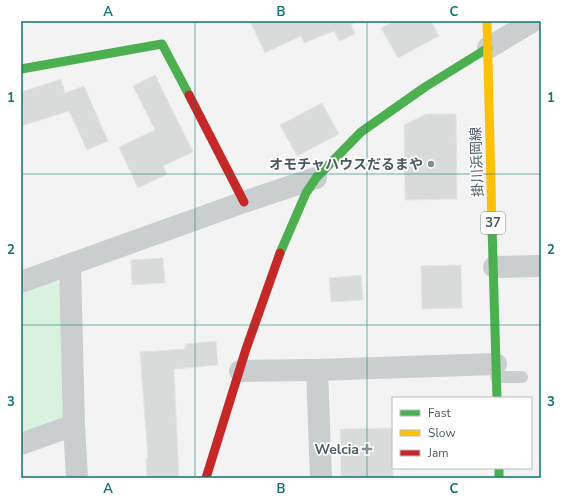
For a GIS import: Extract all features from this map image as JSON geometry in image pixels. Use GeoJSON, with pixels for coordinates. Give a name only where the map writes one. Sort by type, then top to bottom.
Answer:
{"type":"FeatureCollection","features":[{"type":"Feature","properties":{"kind":"street","name":"掛川浜岡線"},"geometry":{"type":"LineString","coordinates":[[487,21],[497,397]]}},
{"type":"Feature","properties":{"kind":"street"},"geometry":{"type":"LineString","coordinates":[[206,478],[246,349],[284,242],[306,193],[316,178],[361,132],[426,87],[533,21]]}},
{"type":"Feature","properties":{"kind":"street"},"geometry":{"type":"LineString","coordinates":[[21,69],[162,44],[244,202]]}},
{"type":"Feature","properties":{"kind":"street"},"geometry":{"type":"LineString","coordinates":[[21,282],[244,202],[316,178]]}},
{"type":"Feature","properties":{"kind":"street"},"geometry":{"type":"LineString","coordinates":[[70,265],[74,425],[77,478]]}},
{"type":"Feature","properties":{"kind":"street"},"geometry":{"type":"LineString","coordinates":[[494,266],[541,266]]}},
{"type":"Feature","properties":{"kind":"street"},"geometry":{"type":"LineString","coordinates":[[317,370],[321,478]]}},
{"type":"Feature","properties":{"kind":"street"},"geometry":{"type":"LineString","coordinates":[[240,371],[496,370]]}},
{"type":"Feature","properties":{"kind":"street"},"geometry":{"type":"LineString","coordinates":[[21,444],[74,425]]}},
{"type":"Feature","properties":{"kind":"lane"},"geometry":{"type":"LineString","coordinates":[[496,370],[522,377]]}},
{"type":"Feature","properties":{"kind":"green space"},"geometry":{"type":"Polygon","coordinates":[[[55,280],[63,285],[67,411],[62,419],[21,434],[21,292],[55,280]]]}},
{"type":"Feature","properties":{"kind":"building"},"geometry":{"type":"Polygon","coordinates":[[[250,21],[357,22],[351,25],[355,34],[339,41],[334,31],[304,43],[301,36],[265,53],[250,21]]]}},
{"type":"Feature","properties":{"kind":"building"},"geometry":{"type":"Polygon","coordinates":[[[394,21],[431,21],[439,36],[398,58],[381,28],[394,21]]]}},
{"type":"Feature","properties":{"kind":"building"},"geometry":{"type":"Polygon","coordinates":[[[155,75],[193,152],[163,166],[167,174],[138,188],[119,147],[155,130],[133,86],[155,75]]]}},
{"type":"Feature","properties":{"kind":"building"},"geometry":{"type":"Polygon","coordinates":[[[61,79],[65,93],[84,86],[108,141],[87,150],[69,111],[21,126],[21,92],[61,79]]]}},
{"type":"Feature","properties":{"kind":"building"},"geometry":{"type":"Polygon","coordinates":[[[322,103],[339,134],[297,156],[280,125],[322,103]]]}},
{"type":"Feature","properties":{"kind":"building","name":"オモチャハウスだるまや"},"geometry":{"type":"Polygon","coordinates":[[[426,114],[456,114],[457,199],[405,200],[404,125],[426,114]]]}},
{"type":"Feature","properties":{"kind":"building"},"geometry":{"type":"Polygon","coordinates":[[[163,258],[165,283],[132,285],[131,260],[163,258]]]}},
{"type":"Feature","properties":{"kind":"building"},"geometry":{"type":"Polygon","coordinates":[[[461,265],[462,308],[422,309],[421,266],[461,265]]]}},
{"type":"Feature","properties":{"kind":"building"},"geometry":{"type":"Polygon","coordinates":[[[361,275],[363,300],[331,302],[329,278],[361,275]]]}},
{"type":"Feature","properties":{"kind":"building"},"geometry":{"type":"Polygon","coordinates":[[[216,341],[218,365],[174,369],[179,478],[147,478],[146,458],[148,458],[140,352],[185,349],[185,344],[216,341]]]}},
{"type":"Feature","properties":{"kind":"building","name":"Welcia"},"geometry":{"type":"Polygon","coordinates":[[[392,428],[393,478],[341,478],[340,429],[392,428]]]}},
{"type":"Feature","properties":{"kind":"traffic: fast"},"geometry":{"type":"LineString","coordinates":[[21,69],[162,44],[189,95]]}},
{"type":"Feature","properties":{"kind":"traffic: fast"},"geometry":{"type":"LineString","coordinates":[[280,253],[306,193],[316,178],[361,132],[425,87],[488,48]]}},
{"type":"Feature","properties":{"kind":"traffic: fast"},"geometry":{"type":"LineString","coordinates":[[492,226],[497,397]]}},
{"type":"Feature","properties":{"kind":"traffic: fast"},"geometry":{"type":"LineString","coordinates":[[499,469],[499,478]]}},
{"type":"Feature","properties":{"kind":"traffic: slow"},"geometry":{"type":"LineString","coordinates":[[487,21],[492,226]]}},
{"type":"Feature","properties":{"kind":"traffic: jam"},"geometry":{"type":"LineString","coordinates":[[189,95],[244,202]]}},
{"type":"Feature","properties":{"kind":"traffic: jam"},"geometry":{"type":"LineString","coordinates":[[206,478],[246,349],[280,253]]}},
{"type":"Feature","properties":{"kind":"place","name":"オモチャハウスだるまや"},"geometry":{"type":"Point","coordinates":[431,164]}},
{"type":"Feature","properties":{"kind":"place","name":"Welcia"},"geometry":{"type":"Point","coordinates":[367,449]}}]}
